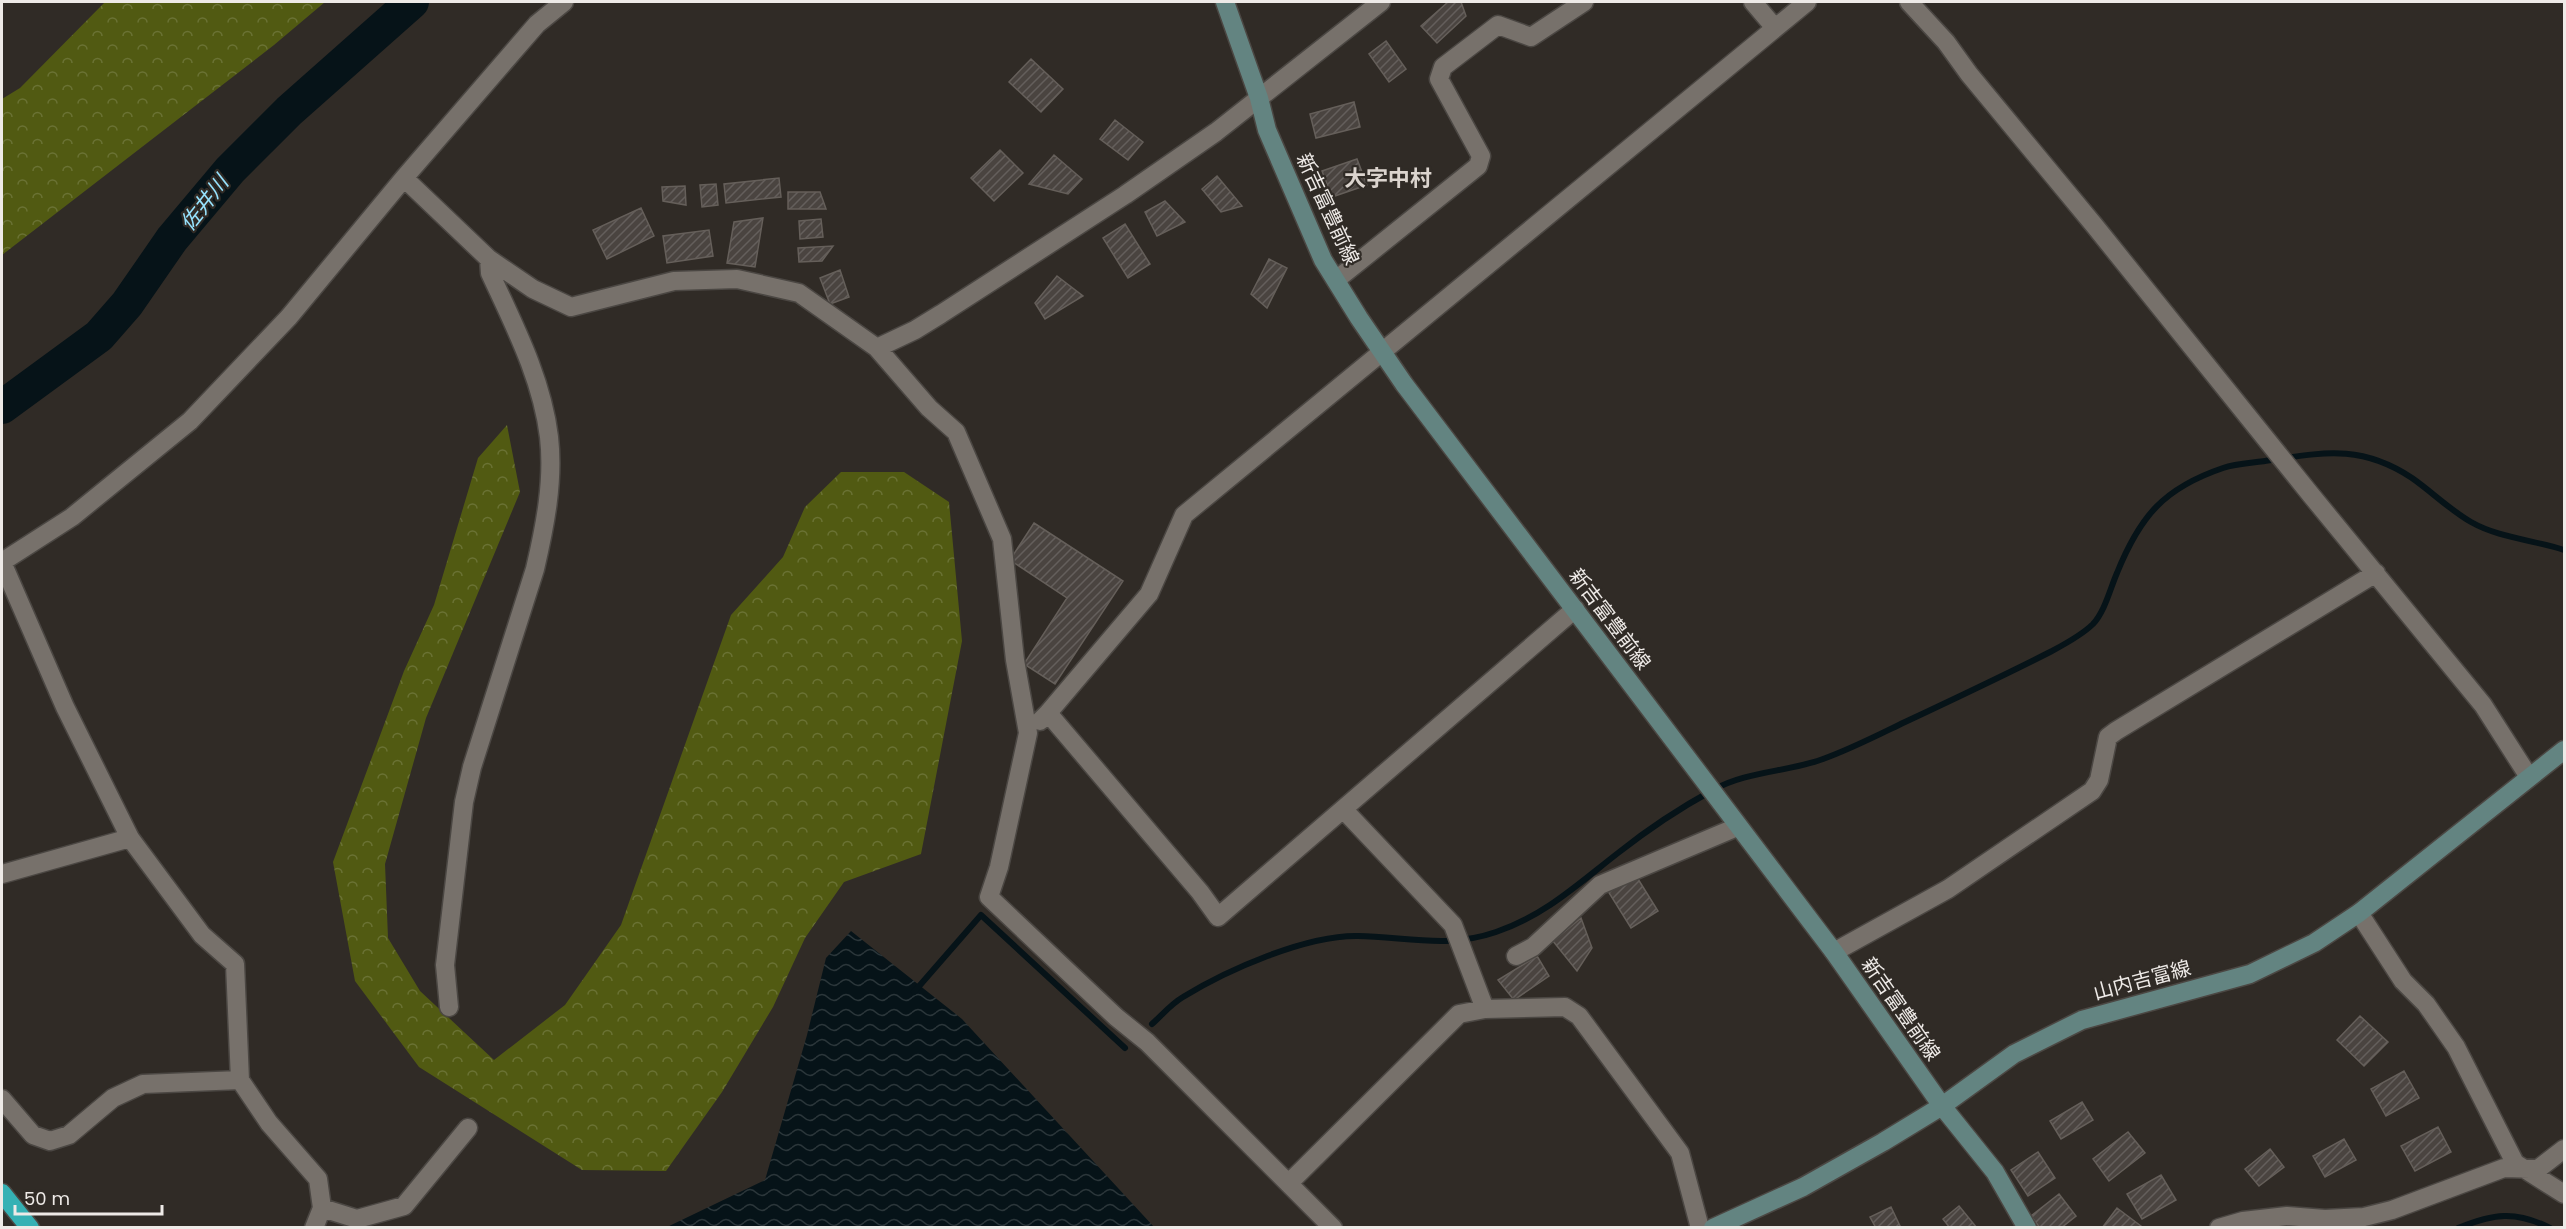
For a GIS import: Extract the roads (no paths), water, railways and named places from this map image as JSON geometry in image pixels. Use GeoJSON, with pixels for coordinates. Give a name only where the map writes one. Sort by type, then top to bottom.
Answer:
{"type":"FeatureCollection","features":[{"type":"Feature","properties":{"kind":"highway"},"geometry":{"type":"LineString","coordinates":[[2,1193],[30,1227]]}},
{"type":"Feature","properties":{"kind":"main road","name":"新吉富豊前線"},"geometry":{"type":"LineString","coordinates":[[1225,2],[1276,150],[1323,260],[1359,318],[1383,350],[1404,384],[1737,827],[1834,952],[1942,1106],[1995,1172],[2027,1227]]}},
{"type":"Feature","properties":{"kind":"main road","name":"山内吉富線"},"geometry":{"type":"LineString","coordinates":[[1713,1227],[1803,1187],[1942,1106],[2014,1054],[2082,1020],[2250,974],[2314,943],[2359,913],[2565,750]]}},
{"type":"Feature","properties":{"kind":"street"},"geometry":{"type":"LineString","coordinates":[[314,1227],[322,1208],[318,1179],[269,1123],[240,1080],[235,964],[202,935],[130,838],[65,707],[2,562],[72,517],[190,422],[289,317],[404,178],[537,24],[564,2]]}},
{"type":"Feature","properties":{"kind":"street"},"geometry":{"type":"LineString","coordinates":[[877,348],[915,330],[941,314],[1216,132],[1381,2]]}},
{"type":"Feature","properties":{"kind":"street"},"geometry":{"type":"LineString","coordinates":[[1336,280],[1478,166],[1481,156],[1439,79],[1443,67],[1498,25],[1531,37],[1584,2]]}},
{"type":"Feature","properties":{"kind":"street"},"geometry":{"type":"LineString","coordinates":[[1753,2],[1775,28]]}},
{"type":"Feature","properties":{"kind":"street"},"geometry":{"type":"LineString","coordinates":[[1028,733],[1048,713],[1149,594],[1184,515],[1808,2]]}},
{"type":"Feature","properties":{"kind":"street"},"geometry":{"type":"LineString","coordinates":[[1909,2],[1946,42],[1969,74],[2483,705],[2529,777]]}},
{"type":"Feature","properties":{"kind":"street"},"geometry":{"type":"LineString","coordinates":[[404,178],[489,259],[533,289],[571,307],[674,280],[737,279],[799,293],[877,348],[928,408],[957,432],[1002,538],[1015,660],[1028,733],[999,867],[988,897],[1116,1017],[1147,1042],[1333,1227]]}},
{"type":"Feature","properties":{"kind":"street"},"geometry":{"type":"LineString","coordinates":[[449,1007],[445,965],[464,802],[472,767],[535,569],[543,535],[550,479],[549,438],[537,386],[490,273],[489,259]]}},
{"type":"Feature","properties":{"kind":"street"},"geometry":{"type":"LineString","coordinates":[[1834,952],[1948,889],[2092,791],[2099,780],[2108,737],[2116,731],[2376,573]]}},
{"type":"Feature","properties":{"kind":"street"},"geometry":{"type":"LineString","coordinates":[[1048,713],[1200,892],[1218,917],[1575,609]]}},
{"type":"Feature","properties":{"kind":"street"},"geometry":{"type":"LineString","coordinates":[[1343,809],[1453,925],[1485,1009]]}},
{"type":"Feature","properties":{"kind":"street"},"geometry":{"type":"LineString","coordinates":[[1516,956],[1533,947],[1600,885],[1737,827]]}},
{"type":"Feature","properties":{"kind":"street"},"geometry":{"type":"LineString","coordinates":[[2,874],[130,838]]}},
{"type":"Feature","properties":{"kind":"street"},"geometry":{"type":"LineString","coordinates":[[2359,913],[2403,981],[2426,1004],[2456,1047],[2515,1163],[2565,1194]]}},
{"type":"Feature","properties":{"kind":"street"},"geometry":{"type":"LineString","coordinates":[[1289,1183],[1459,1014],[1485,1009],[1565,1007],[1580,1017],[1680,1154],[1700,1227]]}},
{"type":"Feature","properties":{"kind":"street"},"geometry":{"type":"LineString","coordinates":[[2,1099],[33,1135],[50,1141],[69,1135],[113,1098],[143,1084],[240,1080]]}},
{"type":"Feature","properties":{"kind":"street"},"geometry":{"type":"LineString","coordinates":[[322,1208],[357,1219],[404,1206],[468,1128]]}},
{"type":"Feature","properties":{"kind":"street"},"geometry":{"type":"LineString","coordinates":[[2219,1227],[2243,1221],[2288,1216],[2325,1220],[2364,1217],[2392,1210],[2505,1168],[2538,1169],[2565,1149]]}},
{"type":"Feature","properties":{"kind":"water"},"geometry":{"type":"Polygon","coordinates":[[[851,931],[962,1019],[1154,1227],[667,1227],[765,1180],[807,1035],[826,958],[851,931]]]}},
{"type":"Feature","properties":{"kind":"waterway","name":"佐井川"},"geometry":{"type":"LineString","coordinates":[[2,407],[99,336],[127,304],[172,239],[230,170],[289,111],[412,2]]}},
{"type":"Feature","properties":{"kind":"waterway"},"geometry":{"type":"LineString","coordinates":[[1152,1024],[1179,1000],[1222,976],[1267,956],[1315,941],[1358,936],[1427,941],[1461,940],[1496,932],[1513,925],[1560,898],[1629,844],[1713,790],[1739,779],[1810,763],[1844,751],[2052,651],[2084,632],[2097,619],[2135,535],[2156,507],[2185,485],[2223,468],[2327,453],[2377,460],[2412,478],[2471,522],[2505,535],[2564,550]]}},
{"type":"Feature","properties":{"kind":"waterway"},"geometry":{"type":"LineString","coordinates":[[914,992],[981,915],[1125,1048]]}},
{"type":"Feature","properties":{"kind":"waterway"},"geometry":{"type":"LineString","coordinates":[[2458,1228],[2493,1217],[2504,1216],[2526,1218],[2550,1228]]}},
{"type":"Feature","properties":{"kind":"district","name":"大字中村"},"geometry":{"type":"Point","coordinates":[1388,178]}}]}
